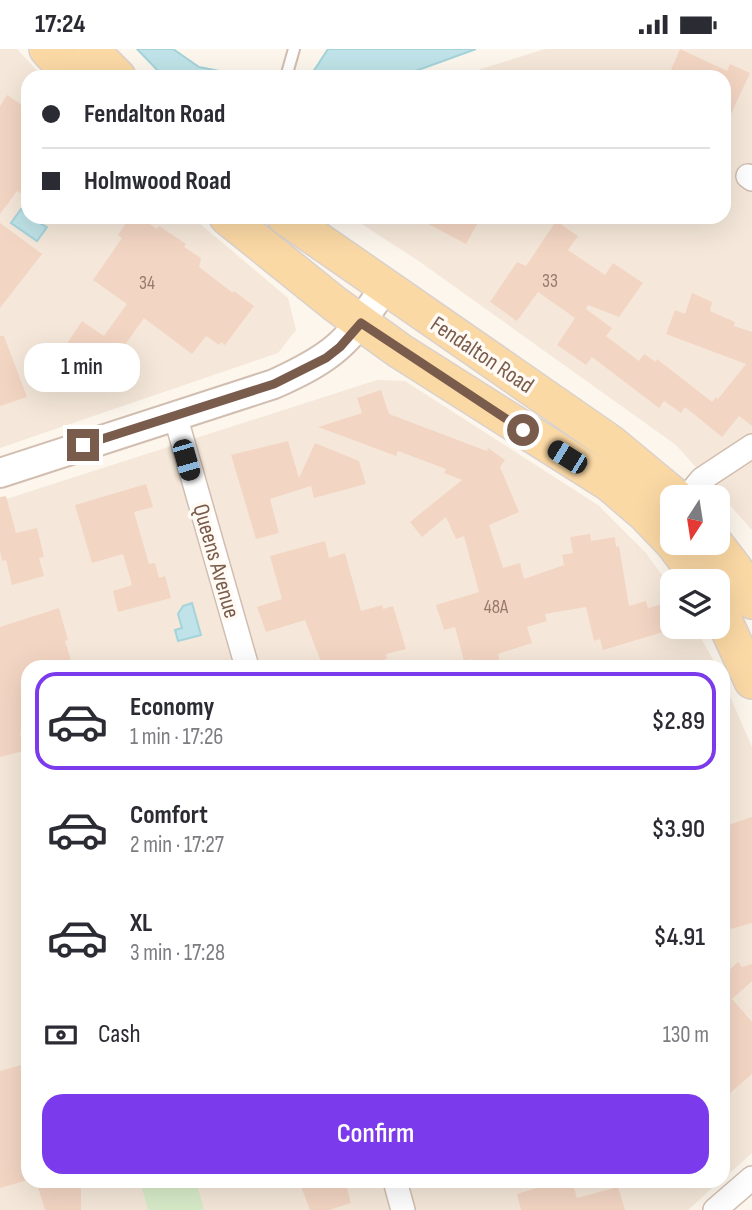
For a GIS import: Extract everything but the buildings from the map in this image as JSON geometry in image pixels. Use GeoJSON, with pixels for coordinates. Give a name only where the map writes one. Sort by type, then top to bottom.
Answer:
{"type":"FeatureCollection","features":[{"type":"Feature","properties":{"kind":"main road"},"geometry":{"type":"LineString","coordinates":[[47,49],[66,70]]}},
{"type":"Feature","properties":{"kind":"main road"},"geometry":{"type":"LineString","coordinates":[[90,49],[111,70]]}},
{"type":"Feature","properties":{"kind":"main road","name":"Fendalton Road"},"geometry":{"type":"LineString","coordinates":[[236,224],[361,323],[458,389],[610,484],[660,530]]}},
{"type":"Feature","properties":{"kind":"main road","name":"Fendalton Road"},"geometry":{"type":"LineString","coordinates":[[295,224],[611,443],[662,485]]}},
{"type":"Feature","properties":{"kind":"main road"},"geometry":{"type":"LineString","coordinates":[[724,555],[752,601]]}},
{"type":"Feature","properties":{"kind":"main road"},"geometry":{"type":"LineString","coordinates":[[730,633],[752,681]]}},
{"type":"Feature","properties":{"kind":"street"},"geometry":{"type":"LineString","coordinates":[[0,473],[274,384],[307,369],[340,347],[361,323],[384,288]]}},
{"type":"Feature","properties":{"kind":"street","name":"Queens Avenue"},"geometry":{"type":"LineString","coordinates":[[175,415],[245,660]]}},
{"type":"Feature","properties":{"kind":"street"},"geometry":{"type":"LineString","coordinates":[[697,485],[752,446]]}},
{"type":"Feature","properties":{"kind":"street"},"geometry":{"type":"LineString","coordinates":[[715,1210],[752,1178]]}},
{"type":"Feature","properties":{"kind":"street"},"geometry":{"type":"LineString","coordinates":[[397,1188],[403,1210]]}},
{"type":"Feature","properties":{"kind":"lane"},"geometry":{"type":"LineString","coordinates":[[288,70],[294,49]]}},
{"type":"Feature","properties":{"kind":"shaded area"},"geometry":{"type":"Polygon","coordinates":[[[0,49],[17,49],[36,70],[21,70],[21,224],[200,224],[288,298],[296,330],[278,353],[0,448],[0,49]]]}},
{"type":"Feature","properties":{"kind":"shaded area"},"geometry":{"type":"Polygon","coordinates":[[[545,49],[752,49],[752,530],[730,505],[730,485],[712,485],[676,445],[420,262],[362,224],[731,224],[731,70],[478,70],[545,49]]]}},
{"type":"Feature","properties":{"kind":"shaded area"},"geometry":{"type":"Polygon","coordinates":[[[377,380],[405,381],[598,505],[646,553],[660,572],[660,639],[702,639],[713,660],[21,660],[21,1188],[712,1188],[688,1210],[0,1210],[0,501],[377,380]]]}},
{"type":"Feature","properties":{"kind":"shaded area"},"geometry":{"type":"Polygon","coordinates":[[[730,697],[752,747],[752,1153],[730,1173],[730,697]]]}},
{"type":"Feature","properties":{"kind":"green space"},"geometry":{"type":"Polygon","coordinates":[[[142,1188],[198,1188],[204,1210],[148,1210],[142,1188]]]}},
{"type":"Feature","properties":{"kind":"water"},"geometry":{"type":"Polygon","coordinates":[[[137,49],[173,49],[199,67],[214,70],[157,70],[137,49]]]}},
{"type":"Feature","properties":{"kind":"water"},"geometry":{"type":"Polygon","coordinates":[[[328,49],[476,49],[418,70],[314,70],[328,49]]]}},
{"type":"Feature","properties":{"kind":"water"},"geometry":{"type":"Polygon","coordinates":[[[21,209],[21,224],[41,224],[47,227],[37,241],[11,223],[21,209]]]}},
{"type":"Feature","properties":{"kind":"water"},"geometry":{"type":"Polygon","coordinates":[[[192,603],[201,635],[178,641],[175,630],[182,628],[178,614],[183,606],[192,603]]]}},
{"type":"Feature","properties":{"kind":"route"},"geometry":{"type":"LineString","coordinates":[[83,445],[274,384],[326,358],[340,347],[361,323],[523,430]]}}]}
